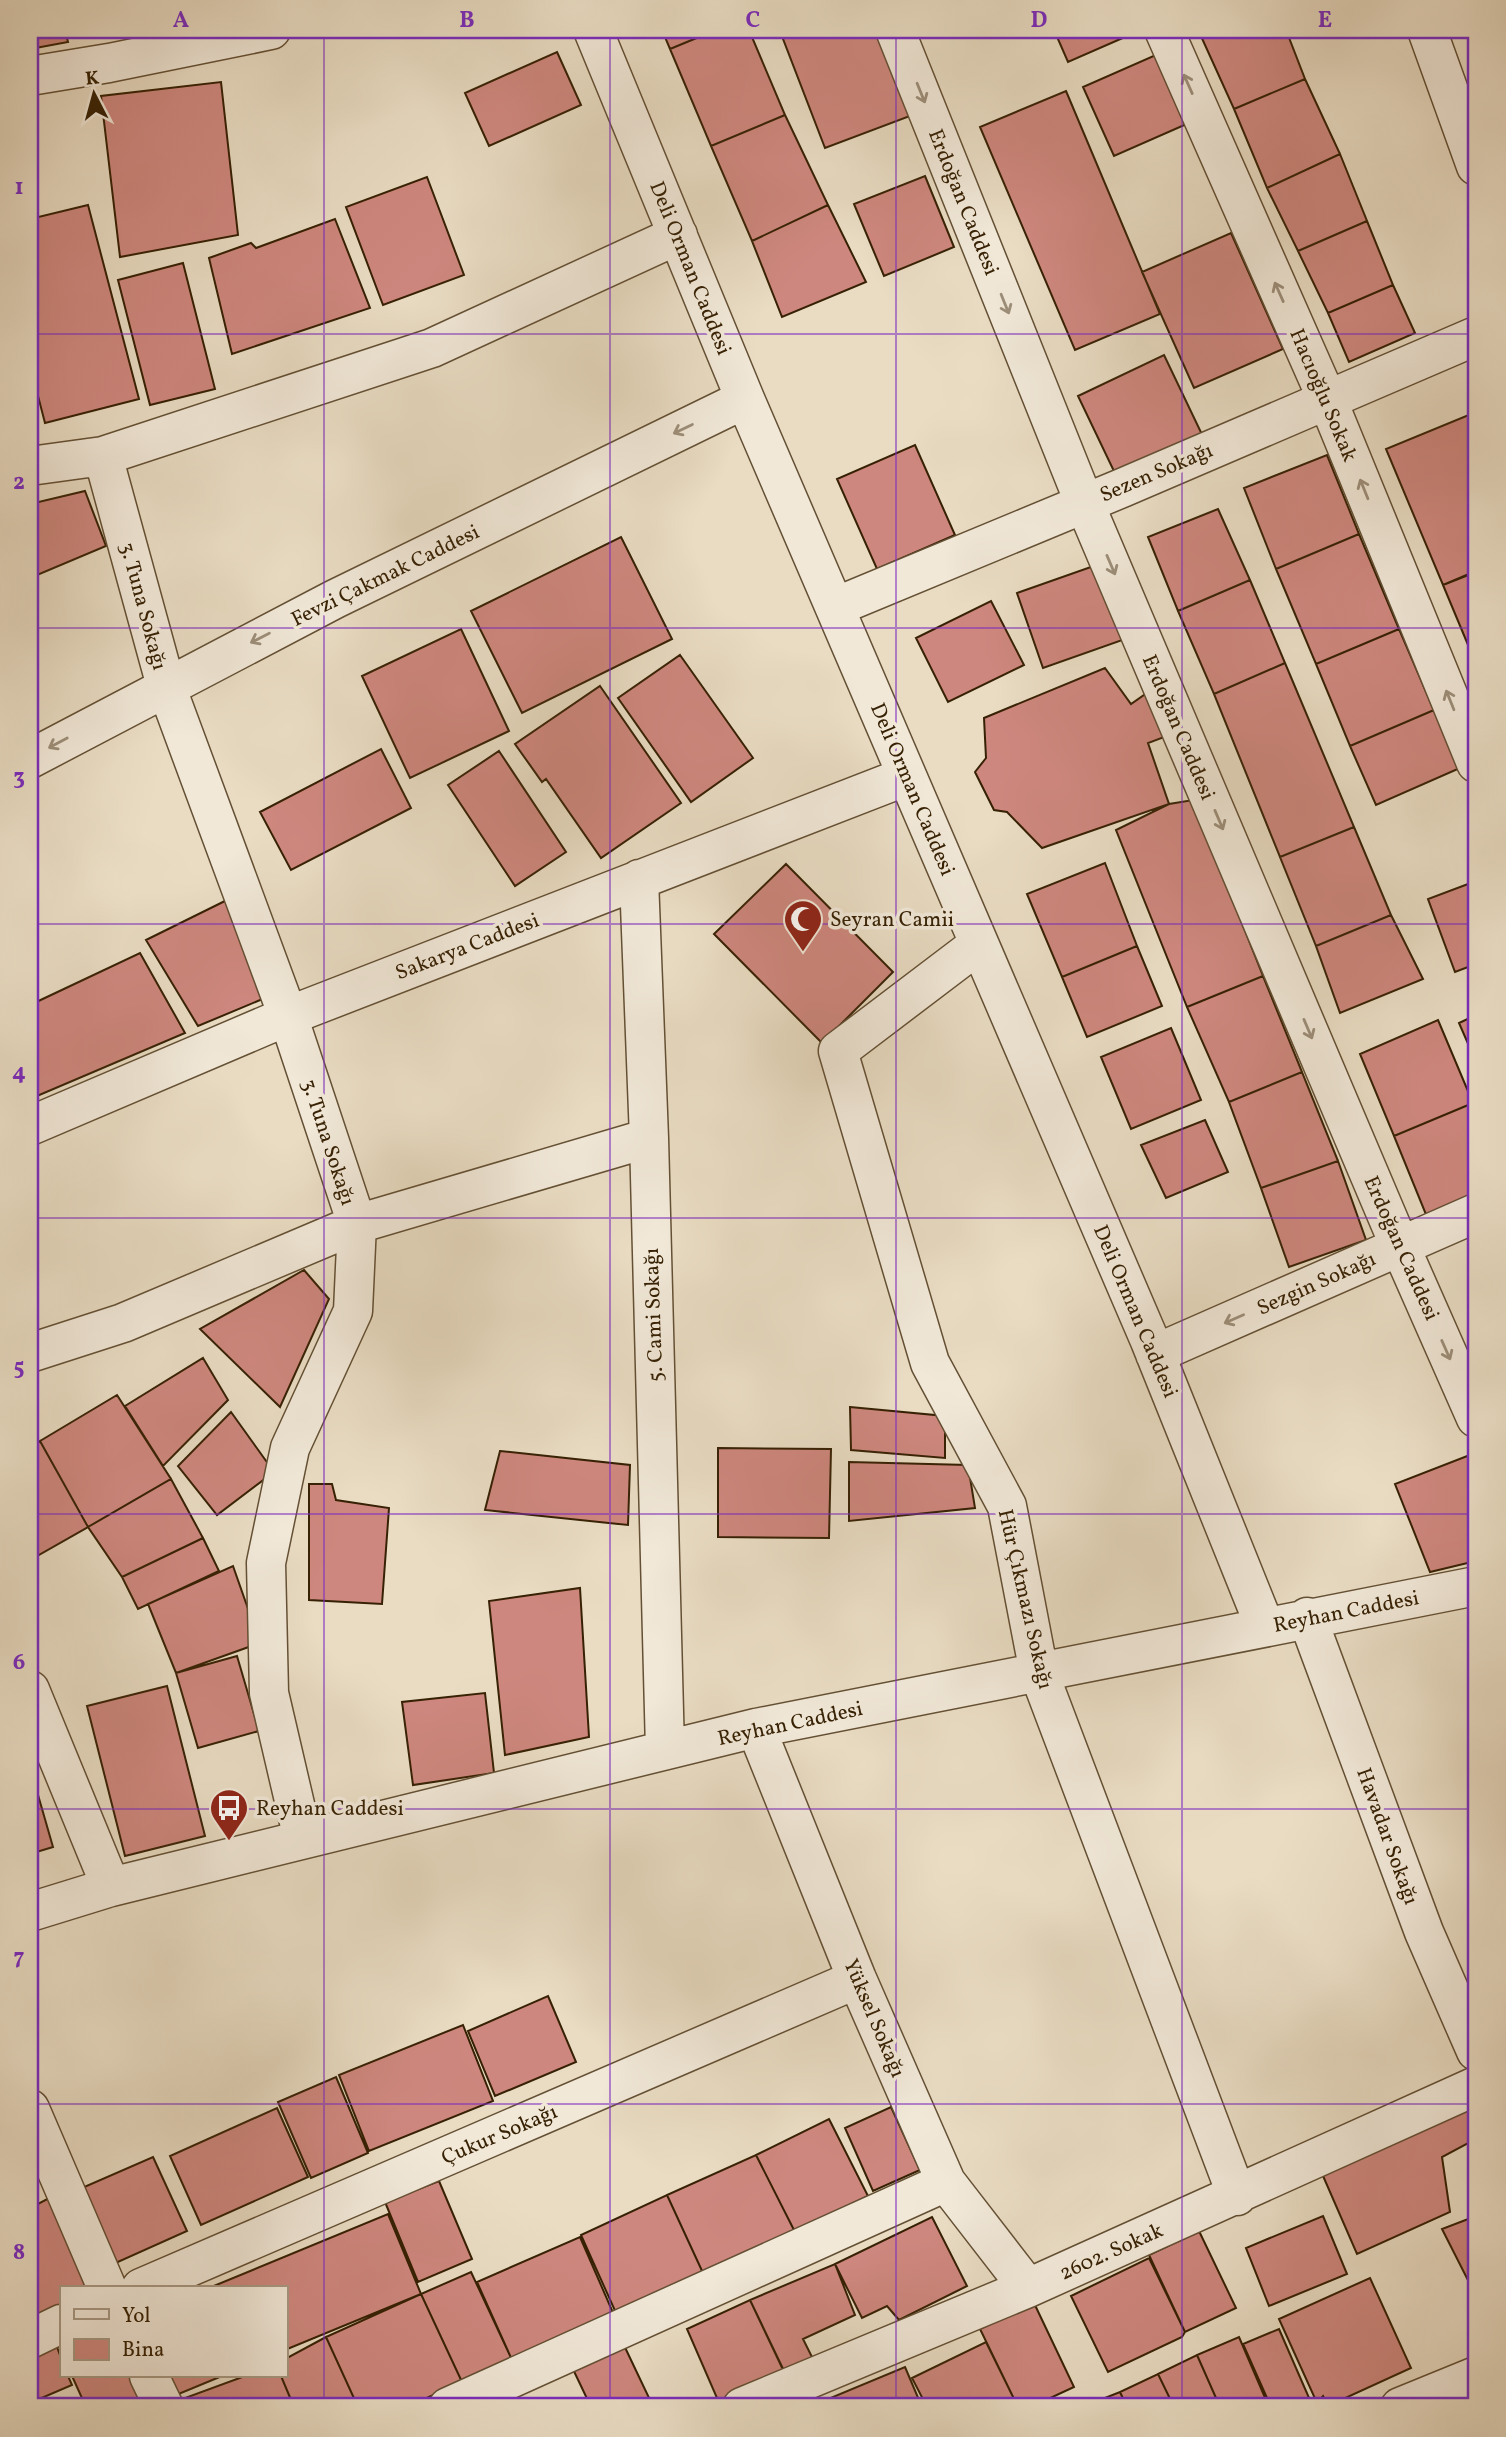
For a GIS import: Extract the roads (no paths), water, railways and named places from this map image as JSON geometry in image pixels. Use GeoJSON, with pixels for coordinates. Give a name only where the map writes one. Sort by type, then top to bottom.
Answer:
{"type":"FeatureCollection","features":[{"type":"Feature","properties":{"kind":"street"},"geometry":{"type":"LineString","coordinates":[[30,76],[183,38],[271,30]]}},
{"type":"Feature","properties":{"kind":"street","name":"Deli Orman Caddesi"},"geometry":{"type":"LineString","coordinates":[[593,30],[745,399],[1155,1354],[1265,1627]]}},
{"type":"Feature","properties":{"kind":"street","name":"Erdoğan Caddesi"},"geometry":{"type":"LineString","coordinates":[[895,30],[1084,502],[1476,1418]]}},
{"type":"Feature","properties":{"kind":"street","name":"Hacıoğlu Sokak"},"geometry":{"type":"LineString","coordinates":[[1164,30],[1327,399],[1476,763]]}},
{"type":"Feature","properties":{"kind":"street"},"geometry":{"type":"LineString","coordinates":[[1427,30],[1475,161]]}},
{"type":"Feature","properties":{"kind":"street"},"geometry":{"type":"LineString","coordinates":[[30,466],[103,456],[432,348],[678,235]]}},
{"type":"Feature","properties":{"kind":"street","name":"Sezen Sokağı"},"geometry":{"type":"LineString","coordinates":[[835,607],[1476,336]]}},
{"type":"Feature","properties":{"kind":"street","name":"Fevzi Çakmak Caddesi"},"geometry":{"type":"LineString","coordinates":[[30,758],[360,587],[745,399]]}},
{"type":"Feature","properties":{"kind":"street","name":"3. Tuna Sokağı"},"geometry":{"type":"LineString","coordinates":[[103,456],[166,686],[288,1016],[357,1224],[353,1311],[290,1448],[267,1563],[268,1693],[303,1839]]}},
{"type":"Feature","properties":{"kind":"street","name":"Sakarya Caddesi"},"geometry":{"type":"LineString","coordinates":[[30,1126],[288,1016],[907,775]]}},
{"type":"Feature","properties":{"kind":"street","name":"5. Cami Sokağı"},"geometry":{"type":"LineString","coordinates":[[639,879],[649,1138],[665,1750]]}},
{"type":"Feature","properties":{"kind":"street","name":"Hür Çıkmazı Sokağı"},"geometry":{"type":"LineString","coordinates":[[979,944],[838,1051],[930,1363],[1007,1506],[1039,1673],[1237,2196]]}},
{"type":"Feature","properties":{"kind":"street"},"geometry":{"type":"LineString","coordinates":[[30,1353],[123,1323],[357,1224],[649,1138]]}},
{"type":"Feature","properties":{"kind":"street","name":"Sezgin Sokağı"},"geometry":{"type":"LineString","coordinates":[[1155,1354],[1476,1213]]}},
{"type":"Feature","properties":{"kind":"street","name":"Reyhan Caddesi"},"geometry":{"type":"LineString","coordinates":[[30,1912],[111,1886],[756,1728],[1476,1586]]}},
{"type":"Feature","properties":{"kind":"street","name":"Havadar Sokağı"},"geometry":{"type":"LineString","coordinates":[[1307,1618],[1423,1931],[1476,2051]]}},
{"type":"Feature","properties":{"kind":"street"},"geometry":{"type":"LineString","coordinates":[[30,1690],[111,1886]]}},
{"type":"Feature","properties":{"kind":"street","name":"Yüksel Sokağı"},"geometry":{"type":"LineString","coordinates":[[756,1728],[858,1979],[946,2182],[1028,2288]]}},
{"type":"Feature","properties":{"kind":"street","name":"Çukur Sokağı"},"geometry":{"type":"LineString","coordinates":[[146,2286],[858,1979]]}},
{"type":"Feature","properties":{"kind":"street","name":"2602. Sokak"},"geometry":{"type":"LineString","coordinates":[[742,2407],[1028,2288],[1476,2086]]}},
{"type":"Feature","properties":{"kind":"street"},"geometry":{"type":"LineString","coordinates":[[30,2109],[106,2286]]}},
{"type":"Feature","properties":{"kind":"street"},"geometry":{"type":"LineString","coordinates":[[448,2407],[946,2182]]}},
{"type":"Feature","properties":{"kind":"street"},"geometry":{"type":"LineString","coordinates":[[30,2339],[60,2324]]}},
{"type":"Feature","properties":{"kind":"street"},"geometry":{"type":"LineString","coordinates":[[1400,2407],[1476,2376]]}},
{"type":"Feature","properties":{"kind":"street"},"geometry":{"type":"LineString","coordinates":[[150,2378],[164,2407]]}},
{"type":"Feature","properties":{"kind":"place","name":"Seyran Camii"},"geometry":{"type":"Point","coordinates":[803,953]}},
{"type":"Feature","properties":{"kind":"place","name":"Reyhan Caddesi"},"geometry":{"type":"Point","coordinates":[229,1842]}}]}
